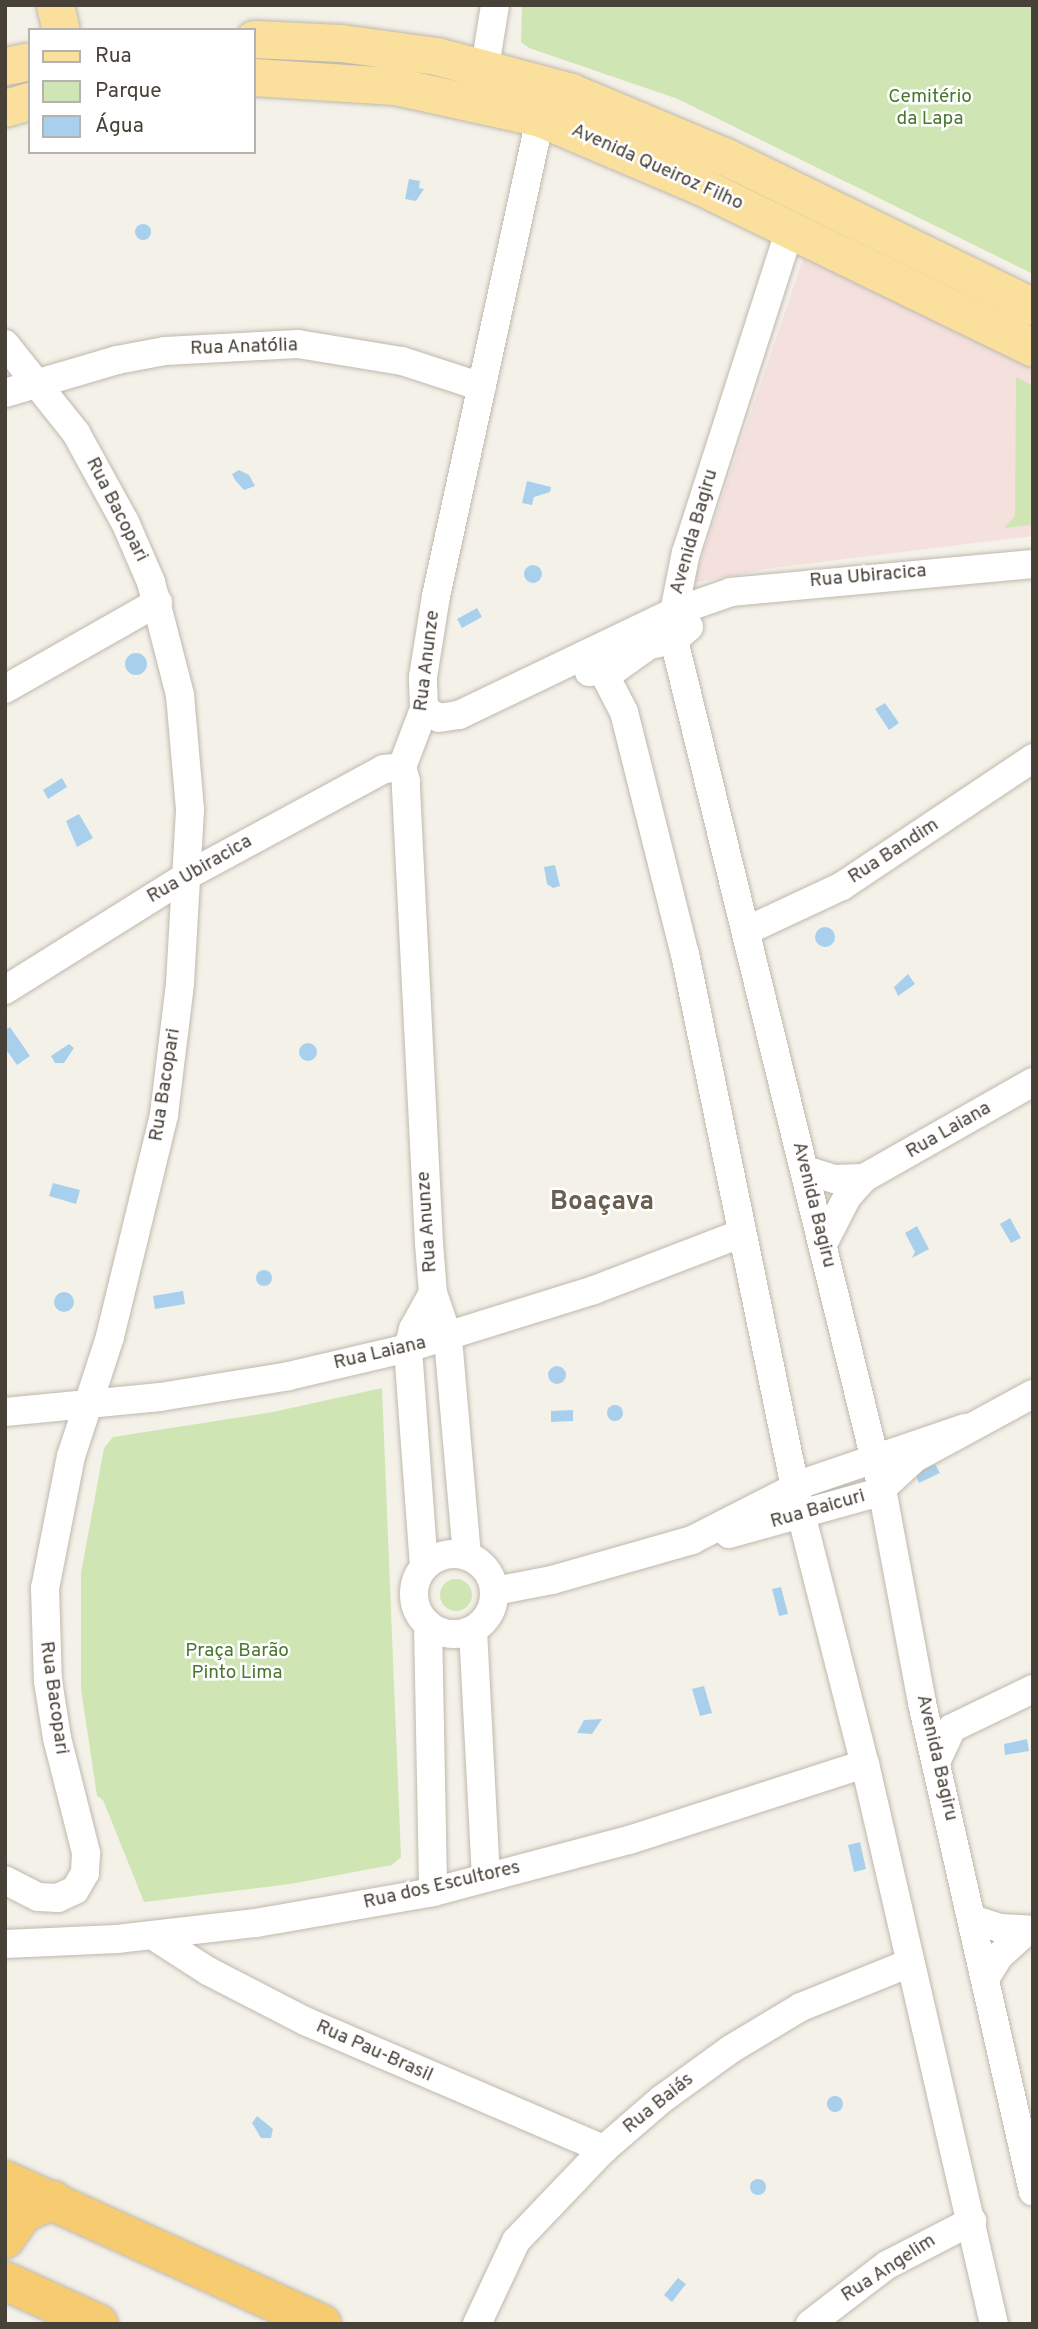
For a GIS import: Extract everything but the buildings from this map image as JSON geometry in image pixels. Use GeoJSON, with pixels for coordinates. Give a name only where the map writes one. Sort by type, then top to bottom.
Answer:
{"type":"FeatureCollection","features":[{"type":"Feature","properties":{"kind":"highway"},"geometry":{"type":"LineString","coordinates":[[5,2180],[322,2324]]}},
{"type":"Feature","properties":{"kind":"highway"},"geometry":{"type":"LineString","coordinates":[[5,2239],[23,2213],[53,2200]]}},
{"type":"Feature","properties":{"kind":"highway"},"geometry":{"type":"LineString","coordinates":[[7,2279],[99,2324]]}},
{"type":"Feature","properties":{"kind":"main road"},"geometry":{"type":"LineString","coordinates":[[55,5],[61,28]]}},
{"type":"Feature","properties":{"kind":"main road","name":"Avenida Queiroz Filho"},"geometry":{"type":"LineString","coordinates":[[256,39],[385,48],[485,67],[583,96],[726,157],[1033,307]]}},
{"type":"Feature","properties":{"kind":"main road"},"geometry":{"type":"LineString","coordinates":[[5,66],[28,61]]}},
{"type":"Feature","properties":{"kind":"main road","name":"Avenida Queiroz Filho"},"geometry":{"type":"LineString","coordinates":[[256,77],[395,86],[540,118],[698,185],[1033,348]]}},
{"type":"Feature","properties":{"kind":"main road"},"geometry":{"type":"LineString","coordinates":[[5,108],[28,102]]}},
{"type":"Feature","properties":{"kind":"main road"},"geometry":{"type":"LineString","coordinates":[[698,185],[695,176],[699,167],[726,157]]}},
{"type":"Feature","properties":{"kind":"street"},"geometry":{"type":"LineString","coordinates":[[485,67],[495,5]]}},
{"type":"Feature","properties":{"kind":"street","name":"Rua Anunze"},"geometry":{"type":"LineString","coordinates":[[448,1337],[433,1293],[406,781],[402,767],[424,709],[425,659],[540,118]]}},
{"type":"Feature","properties":{"kind":"street","name":"Avenida Bagiru"},"geometry":{"type":"LineString","coordinates":[[790,229],[686,552],[674,612],[674,640],[824,1242],[882,1489],[923,1707],[1031,2182]]}},
{"type":"Feature","properties":{"kind":"street","name":"Rua Bacopari"},"geometry":{"type":"LineString","coordinates":[[5,344],[38,383],[102,477],[158,602],[186,737],[188,874],[164,1115],[110,1337],[71,1456],[45,1588],[44,1646],[57,1738],[86,1853],[85,1873],[75,1890],[58,1898],[38,1897],[5,1880]]}},
{"type":"Feature","properties":{"kind":"street","name":"Rua Anatólia"},"geometry":{"type":"LineString","coordinates":[[5,393],[165,351],[298,344],[402,361],[482,387]]}},
{"type":"Feature","properties":{"kind":"street","name":"Rua Ubiracica"},"geometry":{"type":"LineString","coordinates":[[424,709],[439,718],[459,715],[540,679],[599,662],[674,612],[704,600],[754,587],[1033,564]]}},
{"type":"Feature","properties":{"kind":"street"},"geometry":{"type":"LineString","coordinates":[[674,640],[690,626],[704,600]]}},
{"type":"Feature","properties":{"kind":"street"},"geometry":{"type":"LineString","coordinates":[[5,689],[158,602]]}},
{"type":"Feature","properties":{"kind":"street","name":"Rua Ubiracica"},"geometry":{"type":"LineString","coordinates":[[599,662],[614,670],[649,646],[674,640]]}},
{"type":"Feature","properties":{"kind":"street"},"geometry":{"type":"LineString","coordinates":[[599,662],[624,712],[685,954],[740,1234],[795,1488],[865,1764],[994,2324]]}},
{"type":"Feature","properties":{"kind":"street","name":"Rua Bandim"},"geometry":{"type":"LineString","coordinates":[[746,931],[842,886],[1033,758]]}},
{"type":"Feature","properties":{"kind":"street","name":"Rua Ubiracica"},"geometry":{"type":"LineString","coordinates":[[5,990],[188,874],[374,774],[402,767]]}},
{"type":"Feature","properties":{"kind":"street","name":"Rua Laiana"},"geometry":{"type":"LineString","coordinates":[[824,1242],[847,1197],[864,1178],[1033,1082]]}},
{"type":"Feature","properties":{"kind":"street"},"geometry":{"type":"LineString","coordinates":[[805,1170],[835,1179],[864,1178]]}},
{"type":"Feature","properties":{"kind":"street","name":"Rua Laiana"},"geometry":{"type":"LineString","coordinates":[[5,1412],[89,1406],[289,1376],[408,1348],[594,1290],[740,1234]]}},
{"type":"Feature","properties":{"kind":"street","name":"Rua Anunze"},"geometry":{"type":"LineString","coordinates":[[408,1348],[413,1329],[433,1293]]}},
{"type":"Feature","properties":{"kind":"street"},"geometry":{"type":"LineString","coordinates":[[448,1337],[467,1556]]}},
{"type":"Feature","properties":{"kind":"street"},"geometry":{"type":"LineString","coordinates":[[408,1348],[424,1567],[414,1597],[428,1624],[433,1892]]}},
{"type":"Feature","properties":{"kind":"street","name":"Rua Baicuri"},"geometry":{"type":"LineString","coordinates":[[495,1591],[552,1580],[692,1540],[802,1516],[882,1489],[905,1465],[965,1428],[1033,1394]]}},
{"type":"Feature","properties":{"kind":"street","name":"Rua Baicuri"},"geometry":{"type":"LineString","coordinates":[[692,1540],[795,1488],[874,1457],[965,1428]]}},
{"type":"Feature","properties":{"kind":"street"},"geometry":{"type":"LineString","coordinates":[[424,1567],[444,1556],[467,1556],[481,1563],[495,1591],[485,1620],[473,1630],[450,1633],[428,1624]]}},
{"type":"Feature","properties":{"kind":"street"},"geometry":{"type":"LineString","coordinates":[[473,1630],[486,1878]]}},
{"type":"Feature","properties":{"kind":"street"},"geometry":{"type":"LineString","coordinates":[[937,1760],[945,1739],[964,1720],[1033,1689]]}},
{"type":"Feature","properties":{"kind":"street"},"geometry":{"type":"LineString","coordinates":[[923,1707],[948,1720],[964,1720]]}},
{"type":"Feature","properties":{"kind":"street","name":"Rua dos Escultores"},"geometry":{"type":"LineString","coordinates":[[5,1944],[152,1935],[256,1923],[433,1892],[629,1840],[865,1764]]}},
{"type":"Feature","properties":{"kind":"street"},"geometry":{"type":"LineString","coordinates":[[972,1919],[999,1928],[1030,1930]]}},
{"type":"Feature","properties":{"kind":"street"},"geometry":{"type":"LineString","coordinates":[[986,1977],[999,1956],[1030,1930]]}},
{"type":"Feature","properties":{"kind":"street","name":"Rua Pau-Brasil"},"geometry":{"type":"LineString","coordinates":[[152,1935],[218,1976],[307,2022],[604,2149]]}},
{"type":"Feature","properties":{"kind":"street","name":"Rua Baiás"},"geometry":{"type":"LineString","coordinates":[[477,2324],[516,2241],[604,2149],[662,2099],[801,2007],[910,1963]]}},
{"type":"Feature","properties":{"kind":"street","name":"Rua Angelim"},"geometry":{"type":"LineString","coordinates":[[810,2324],[887,2265],[972,2221]]}},
{"type":"Feature","properties":{"kind":"shaded area"},"geometry":{"type":"Polygon","coordinates":[[[805,253],[1033,360],[1033,536],[772,568],[693,583],[805,253]]]}},
{"type":"Feature","properties":{"kind":"green space","name":"Cemitério da Lapa"},"geometry":{"type":"Polygon","coordinates":[[[522,5],[1033,5],[1033,274],[678,99],[529,48],[521,42],[522,5]]]}},
{"type":"Feature","properties":{"kind":"green space"},"geometry":{"type":"Polygon","coordinates":[[[1016,377],[1033,386],[1033,525],[1004,528],[1015,516],[1016,377]]]}},
{"type":"Feature","properties":{"kind":"green space","name":"Praça Barão Pinto Lima"},"geometry":{"type":"Polygon","coordinates":[[[382,1388],[401,1857],[392,1865],[290,1884],[144,1902],[103,1800],[97,1796],[81,1689],[81,1573],[104,1448],[113,1437],[273,1412],[382,1388]]]}},
{"type":"Feature","properties":{"kind":"green space"},"geometry":{"type":"Polygon","coordinates":[[[456,1579],[467,1584],[472,1595],[467,1606],[456,1611],[445,1606],[440,1595],[445,1584],[456,1579]]]}},
{"type":"Feature","properties":{"kind":"water"},"geometry":{"type":"Polygon","coordinates":[[[409,179],[420,181],[419,188],[424,189],[416,201],[405,199],[409,179]]]}},
{"type":"Feature","properties":{"kind":"water"},"geometry":{"type":"Polygon","coordinates":[[[140,224],[146,224],[151,232],[149,238],[140,240],[135,235],[135,229],[140,224]]]}},
{"type":"Feature","properties":{"kind":"water"},"geometry":{"type":"Polygon","coordinates":[[[239,470],[249,475],[255,486],[244,490],[232,474],[239,470]]]}},
{"type":"Feature","properties":{"kind":"water"},"geometry":{"type":"Polygon","coordinates":[[[527,481],[551,487],[550,492],[534,497],[532,505],[522,503],[527,481]]]}},
{"type":"Feature","properties":{"kind":"water"},"geometry":{"type":"Polygon","coordinates":[[[533,565],[539,568],[542,574],[539,580],[533,583],[527,580],[524,574],[527,568],[533,565]]]}},
{"type":"Feature","properties":{"kind":"water"},"geometry":{"type":"Polygon","coordinates":[[[477,608],[482,617],[462,628],[457,619],[477,608]]]}},
{"type":"Feature","properties":{"kind":"water"},"geometry":{"type":"Polygon","coordinates":[[[136,653],[146,660],[147,664],[140,674],[136,675],[126,668],[125,664],[132,654],[136,653]]]}},
{"type":"Feature","properties":{"kind":"water"},"geometry":{"type":"Polygon","coordinates":[[[885,703],[899,723],[889,730],[875,709],[885,703]]]}},
{"type":"Feature","properties":{"kind":"water"},"geometry":{"type":"Polygon","coordinates":[[[62,778],[67,787],[48,799],[43,790],[62,778]]]}},
{"type":"Feature","properties":{"kind":"water"},"geometry":{"type":"Polygon","coordinates":[[[79,814],[93,838],[77,847],[66,821],[79,814]]]}},
{"type":"Feature","properties":{"kind":"water"},"geometry":{"type":"Polygon","coordinates":[[[555,865],[560,886],[553,888],[547,884],[544,867],[555,865]]]}},
{"type":"Feature","properties":{"kind":"water"},"geometry":{"type":"Polygon","coordinates":[[[825,927],[832,930],[835,937],[832,944],[825,947],[818,944],[815,937],[818,930],[825,927]]]}},
{"type":"Feature","properties":{"kind":"water"},"geometry":{"type":"Polygon","coordinates":[[[908,974],[915,984],[898,996],[894,987],[908,974]]]}},
{"type":"Feature","properties":{"kind":"water"},"geometry":{"type":"Polygon","coordinates":[[[10,1027],[30,1056],[17,1065],[5,1048],[5,1030],[10,1027]]]}},
{"type":"Feature","properties":{"kind":"water"},"geometry":{"type":"Polygon","coordinates":[[[308,1043],[314,1046],[317,1052],[314,1058],[308,1061],[302,1058],[299,1052],[302,1046],[308,1043]]]}},
{"type":"Feature","properties":{"kind":"water"},"geometry":{"type":"Polygon","coordinates":[[[69,1044],[74,1048],[64,1063],[55,1063],[51,1056],[69,1044]]]}},
{"type":"Feature","properties":{"kind":"water"},"geometry":{"type":"Polygon","coordinates":[[[53,1183],[80,1190],[76,1204],[49,1196],[53,1183]]]}},
{"type":"Feature","properties":{"kind":"water"},"geometry":{"type":"Polygon","coordinates":[[[1010,1218],[1021,1238],[1011,1243],[1000,1224],[1010,1218]]]}},
{"type":"Feature","properties":{"kind":"water"},"geometry":{"type":"Polygon","coordinates":[[[917,1226],[929,1249],[912,1258],[915,1252],[905,1233],[917,1226]]]}},
{"type":"Feature","properties":{"kind":"water"},"geometry":{"type":"Polygon","coordinates":[[[261,1270],[267,1270],[272,1278],[270,1284],[261,1286],[256,1281],[256,1275],[261,1270]]]}},
{"type":"Feature","properties":{"kind":"water"},"geometry":{"type":"Polygon","coordinates":[[[183,1291],[185,1304],[155,1309],[153,1296],[183,1291]]]}},
{"type":"Feature","properties":{"kind":"water"},"geometry":{"type":"Polygon","coordinates":[[[64,1292],[71,1295],[74,1302],[71,1309],[64,1312],[57,1309],[54,1302],[57,1295],[64,1292]]]}},
{"type":"Feature","properties":{"kind":"water"},"geometry":{"type":"Polygon","coordinates":[[[557,1366],[563,1369],[566,1375],[563,1381],[557,1384],[551,1381],[548,1375],[551,1369],[557,1366]]]}},
{"type":"Feature","properties":{"kind":"water"},"geometry":{"type":"Polygon","coordinates":[[[612,1405],[618,1405],[623,1413],[621,1419],[612,1421],[607,1416],[607,1410],[612,1405]]]}},
{"type":"Feature","properties":{"kind":"water"},"geometry":{"type":"Polygon","coordinates":[[[573,1410],[573,1421],[551,1422],[551,1411],[573,1410]]]}},
{"type":"Feature","properties":{"kind":"water"},"geometry":{"type":"Polygon","coordinates":[[[935,1464],[940,1473],[919,1483],[915,1473],[935,1464]]]}},
{"type":"Feature","properties":{"kind":"water"},"geometry":{"type":"Polygon","coordinates":[[[781,1587],[788,1614],[779,1616],[772,1589],[781,1587]]]}},
{"type":"Feature","properties":{"kind":"water"},"geometry":{"type":"Polygon","coordinates":[[[704,1686],[712,1713],[700,1716],[692,1689],[704,1686]]]}},
{"type":"Feature","properties":{"kind":"water"},"geometry":{"type":"Polygon","coordinates":[[[602,1719],[592,1734],[577,1733],[584,1720],[602,1719]]]}},
{"type":"Feature","properties":{"kind":"water"},"geometry":{"type":"Polygon","coordinates":[[[1027,1739],[1029,1751],[1005,1755],[1004,1744],[1027,1739]]]}},
{"type":"Feature","properties":{"kind":"water"},"geometry":{"type":"Polygon","coordinates":[[[860,1842],[866,1869],[854,1872],[848,1845],[860,1842]]]}},
{"type":"Feature","properties":{"kind":"water"},"geometry":{"type":"Polygon","coordinates":[[[835,2096],[843,2104],[835,2112],[827,2104],[835,2096]]]}},
{"type":"Feature","properties":{"kind":"water"},"geometry":{"type":"Polygon","coordinates":[[[257,2116],[273,2129],[271,2138],[261,2138],[252,2123],[257,2116]]]}},
{"type":"Feature","properties":{"kind":"water"},"geometry":{"type":"Polygon","coordinates":[[[758,2179],[764,2181],[764,2193],[758,2195],[752,2193],[750,2187],[752,2181],[758,2179]]]}},
{"type":"Feature","properties":{"kind":"water"},"geometry":{"type":"Polygon","coordinates":[[[678,2278],[686,2284],[672,2302],[664,2295],[678,2278]]]}},
{"type":"Feature","properties":{"kind":"district","name":"Boaçava"},"geometry":{"type":"Point","coordinates":[602,1203]}}]}
